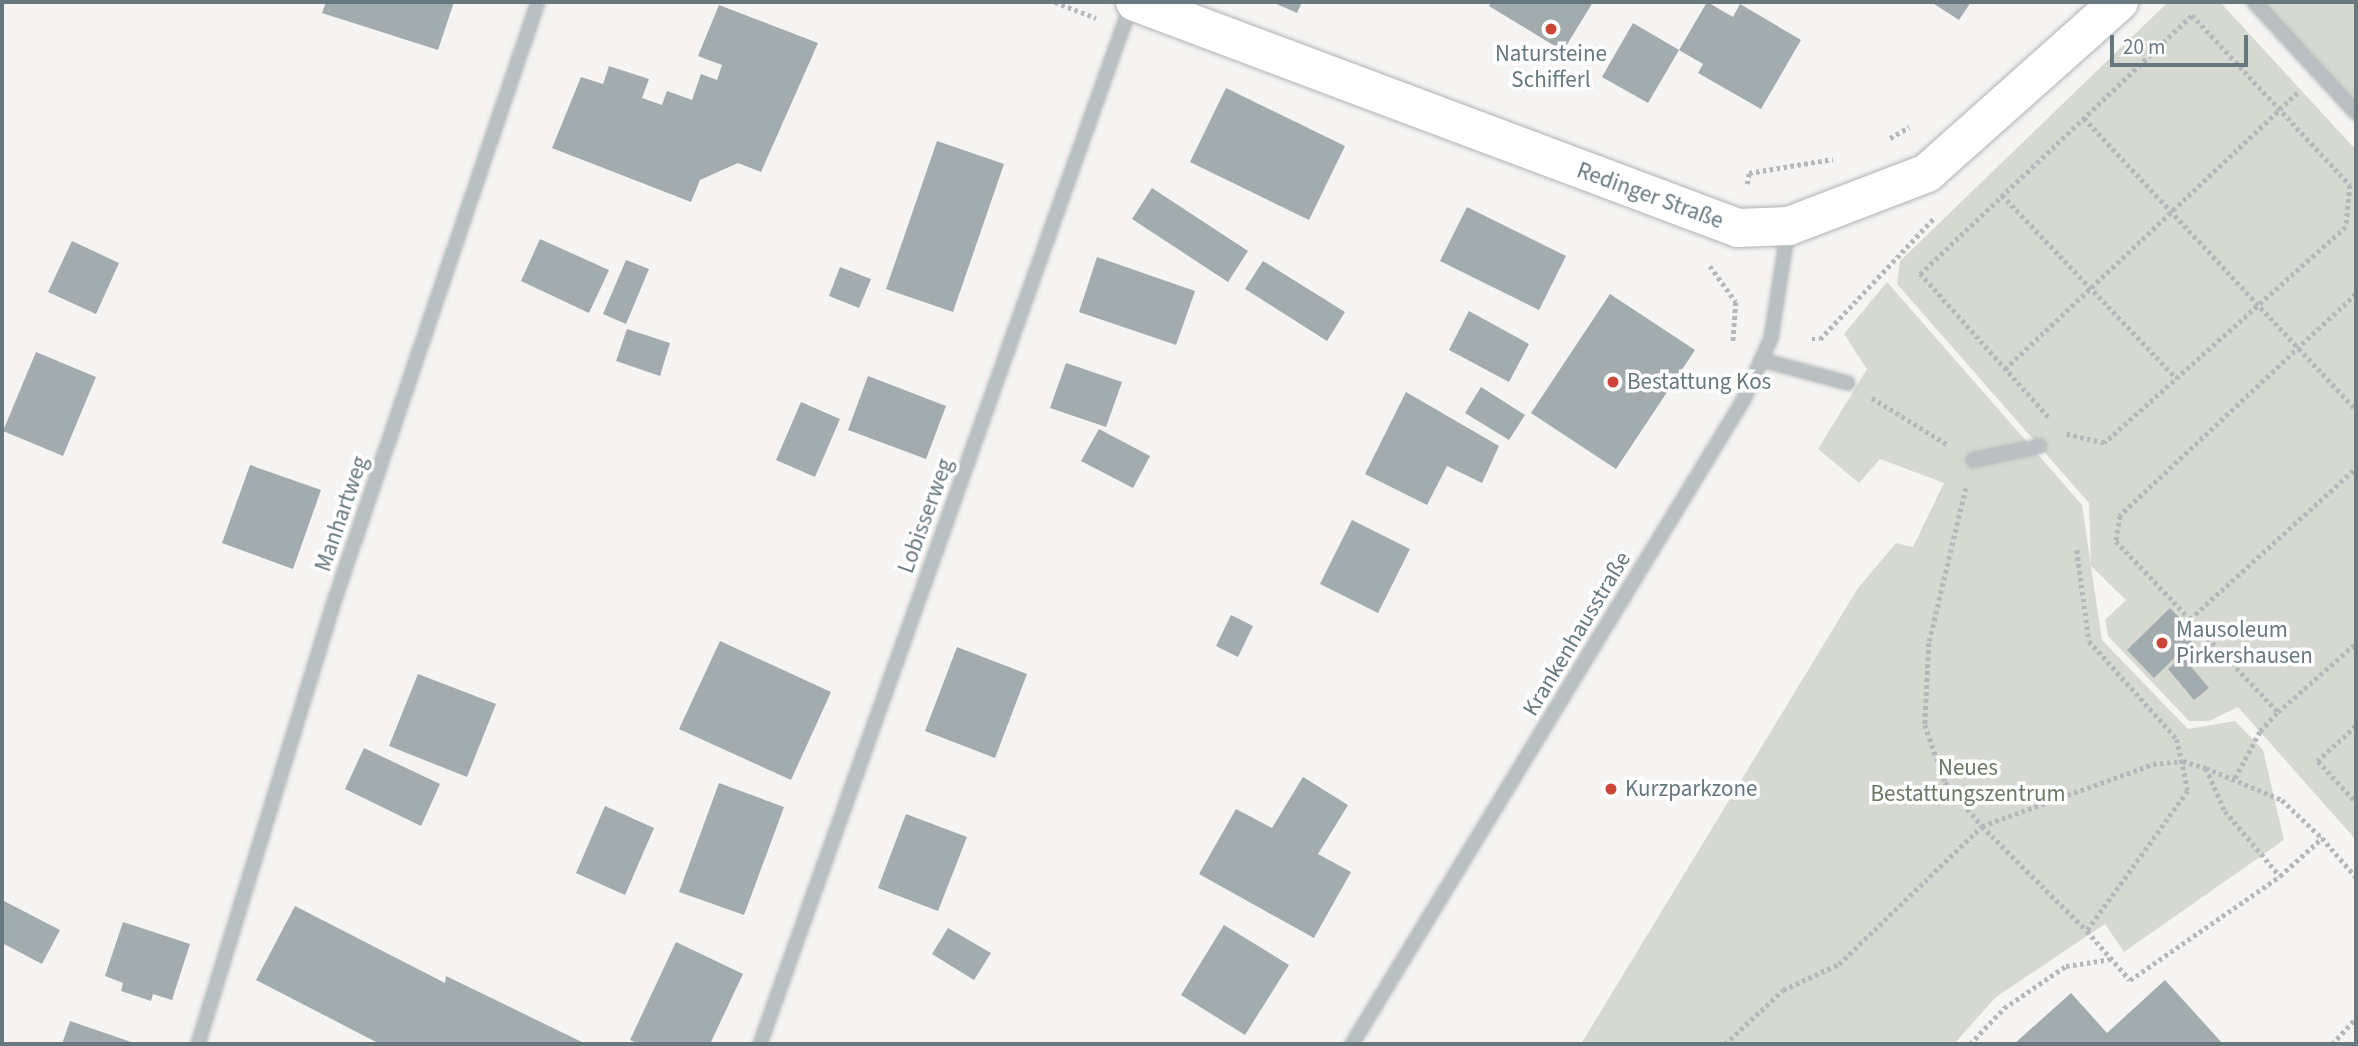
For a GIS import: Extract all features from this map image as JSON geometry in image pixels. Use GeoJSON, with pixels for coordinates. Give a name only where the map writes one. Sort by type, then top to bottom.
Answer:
{"type":"FeatureCollection","features":[{"type":"Feature","properties":{"kind":"main road","name":"Redinger Straße"},"geometry":{"type":"LineString","coordinates":[[1130,11],[1738,228],[1789,226],[1927,173],[2119,2]]}},
{"type":"Feature","properties":{"kind":"street","name":"Manhartweg"},"geometry":{"type":"LineString","coordinates":[[198,1044],[336,596],[538,2]]}},
{"type":"Feature","properties":{"kind":"street"},"geometry":{"type":"LineString","coordinates":[[2254,2],[2356,113]]}},
{"type":"Feature","properties":{"kind":"street","name":"Lobisserweg"},"geometry":{"type":"LineString","coordinates":[[760,1044],[1130,11]]}},
{"type":"Feature","properties":{"kind":"street","name":"Krankenhausstraße"},"geometry":{"type":"LineString","coordinates":[[1352,1044],[1744,400],[1771,338],[1789,226]]}},
{"type":"Feature","properties":{"kind":"street"},"geometry":{"type":"LineString","coordinates":[[1762,360],[1848,383]]}},
{"type":"Feature","properties":{"kind":"street"},"geometry":{"type":"LineString","coordinates":[[1973,460],[2040,446]]}},
{"type":"Feature","properties":{"kind":"path"},"geometry":{"type":"LineString","coordinates":[[1055,2],[1130,11]]}},
{"type":"Feature","properties":{"kind":"path"},"geometry":{"type":"LineString","coordinates":[[2192,15],[2283,107],[2350,185],[2346,227],[2104,443],[2063,433],[1920,274],[2192,15]]}},
{"type":"Feature","properties":{"kind":"path"},"geometry":{"type":"LineString","coordinates":[[2005,369],[2301,89]]}},
{"type":"Feature","properties":{"kind":"path"},"geometry":{"type":"LineString","coordinates":[[2084,118],[2356,410]]}},
{"type":"Feature","properties":{"kind":"path"},"geometry":{"type":"LineString","coordinates":[[1885,141],[1919,121]]}},
{"type":"Feature","properties":{"kind":"path"},"geometry":{"type":"LineString","coordinates":[[1725,280],[1749,173],[1848,155]]}},
{"type":"Feature","properties":{"kind":"path"},"geometry":{"type":"LineString","coordinates":[[2002,195],[2176,379]]}},
{"type":"Feature","properties":{"kind":"path"},"geometry":{"type":"LineString","coordinates":[[1705,261],[1725,280],[1736,302],[1730,355]]}},
{"type":"Feature","properties":{"kind":"path"},"geometry":{"type":"LineString","coordinates":[[2278,712],[2116,541],[2120,516],[2356,294]]}},
{"type":"Feature","properties":{"kind":"path"},"geometry":{"type":"LineString","coordinates":[[1820,339],[1848,383],[1973,460],[1929,643],[1926,725],[1945,782],[1982,826],[2087,931],[2130,980],[2280,876],[2322,838]]}},
{"type":"Feature","properties":{"kind":"path"},"geometry":{"type":"LineString","coordinates":[[2190,619],[2356,468]]}},
{"type":"Feature","properties":{"kind":"path"},"geometry":{"type":"LineString","coordinates":[[2077,550],[2090,641],[2177,739],[2188,791],[2087,931]]}},
{"type":"Feature","properties":{"kind":"path"},"geometry":{"type":"LineString","coordinates":[[2235,778],[2260,730],[2356,643]]}},
{"type":"Feature","properties":{"kind":"path"},"geometry":{"type":"LineString","coordinates":[[2356,726],[2318,761],[2356,802]]}},
{"type":"Feature","properties":{"kind":"path"},"geometry":{"type":"LineString","coordinates":[[1725,1044],[1783,990],[1839,964],[1982,826],[2153,765],[2183,761],[2235,778],[2282,800],[2322,838],[2356,877]]}},
{"type":"Feature","properties":{"kind":"path"},"geometry":{"type":"LineString","coordinates":[[2206,768],[2225,811],[2280,876]]}},
{"type":"Feature","properties":{"kind":"path"},"geometry":{"type":"LineString","coordinates":[[1970,1044],[2004,1008],[2066,966],[2113,959]]}},
{"type":"Feature","properties":{"kind":"path"},"geometry":{"type":"LineString","coordinates":[[2332,1044],[2356,1018]]}},
{"type":"Feature","properties":{"kind":"green space"},"geometry":{"type":"Polygon","coordinates":[[[2168,2],[2220,2],[2356,150],[2356,840],[2238,707],[2209,721],[2189,721],[2108,636],[2105,620],[2126,600],[2091,566],[2089,503],[1897,284],[1900,261],[2168,2]]]}},
{"type":"Feature","properties":{"kind":"green space"},"geometry":{"type":"Polygon","coordinates":[[[2254,2],[2356,2],[2356,113],[2254,2]]]}},
{"type":"Feature","properties":{"kind":"green space","name":"Neues Bestattungszentrum"},"geometry":{"type":"Polygon","coordinates":[[[1887,282],[2082,505],[2102,640],[2188,729],[2235,721],[2263,750],[2284,840],[2124,952],[2105,924],[1996,997],[1954,1044],[1581,1044],[1858,588],[1896,543],[1913,547],[1944,483],[1880,459],[1859,483],[1818,449],[1867,369],[1844,334],[1887,282]]]}},
{"type":"Feature","properties":{"kind":"building"},"geometry":{"type":"Polygon","coordinates":[[[326,2],[454,2],[438,50],[322,13],[326,2]]]}},
{"type":"Feature","properties":{"kind":"building"},"geometry":{"type":"Polygon","coordinates":[[[1272,2],[1302,2],[1297,13],[1272,2]]]}},
{"type":"Feature","properties":{"kind":"building","name":"Natursteine Schifferl"},"geometry":{"type":"Polygon","coordinates":[[[1491,2],[1593,2],[1563,51],[1489,6],[1491,2]]]}},
{"type":"Feature","properties":{"kind":"building"},"geometry":{"type":"Polygon","coordinates":[[[1707,2],[1733,17],[1740,4],[1801,40],[1761,109],[1698,73],[1703,64],[1679,50],[1707,2]]]}},
{"type":"Feature","properties":{"kind":"building"},"geometry":{"type":"Polygon","coordinates":[[[1931,2],[1971,2],[1959,20],[1931,2]]]}},
{"type":"Feature","properties":{"kind":"building"},"geometry":{"type":"Polygon","coordinates":[[[719,5],[818,43],[761,172],[738,163],[700,180],[691,202],[552,148],[581,77],[603,84],[609,66],[649,79],[642,98],[662,105],[667,91],[692,100],[701,74],[717,80],[722,65],[698,56],[719,5]]]}},
{"type":"Feature","properties":{"kind":"building"},"geometry":{"type":"Polygon","coordinates":[[[1633,23],[1679,50],[1648,103],[1602,77],[1633,23]]]}},
{"type":"Feature","properties":{"kind":"building"},"geometry":{"type":"Polygon","coordinates":[[[1226,88],[1345,146],[1309,220],[1190,162],[1226,88]]]}},
{"type":"Feature","properties":{"kind":"building"},"geometry":{"type":"Polygon","coordinates":[[[937,141],[1004,164],[953,312],[886,289],[937,141]]]}},
{"type":"Feature","properties":{"kind":"building"},"geometry":{"type":"Polygon","coordinates":[[[1152,188],[1248,251],[1228,282],[1132,219],[1152,188]]]}},
{"type":"Feature","properties":{"kind":"building"},"geometry":{"type":"Polygon","coordinates":[[[1467,207],[1566,256],[1539,310],[1440,261],[1467,207]]]}},
{"type":"Feature","properties":{"kind":"building"},"geometry":{"type":"Polygon","coordinates":[[[540,239],[609,270],[589,313],[521,281],[540,239]]]}},
{"type":"Feature","properties":{"kind":"building"},"geometry":{"type":"Polygon","coordinates":[[[72,241],[119,263],[96,314],[48,292],[72,241]]]}},
{"type":"Feature","properties":{"kind":"building"},"geometry":{"type":"Polygon","coordinates":[[[1097,257],[1195,291],[1176,345],[1079,312],[1097,257]]]}},
{"type":"Feature","properties":{"kind":"building"},"geometry":{"type":"Polygon","coordinates":[[[626,260],[649,269],[626,324],[603,314],[626,260]]]}},
{"type":"Feature","properties":{"kind":"building"},"geometry":{"type":"Polygon","coordinates":[[[1263,261],[1345,312],[1327,341],[1245,289],[1263,261]]]}},
{"type":"Feature","properties":{"kind":"building"},"geometry":{"type":"Polygon","coordinates":[[[840,267],[871,279],[859,308],[829,296],[840,267]]]}},
{"type":"Feature","properties":{"kind":"building","name":"Bestattung Kos"},"geometry":{"type":"Polygon","coordinates":[[[1610,294],[1695,350],[1616,469],[1531,413],[1610,294]]]}},
{"type":"Feature","properties":{"kind":"building"},"geometry":{"type":"Polygon","coordinates":[[[1469,311],[1529,344],[1509,382],[1449,350],[1469,311]]]}},
{"type":"Feature","properties":{"kind":"building"},"geometry":{"type":"Polygon","coordinates":[[[627,329],[670,343],[660,376],[616,361],[627,329]]]}},
{"type":"Feature","properties":{"kind":"building"},"geometry":{"type":"Polygon","coordinates":[[[36,352],[96,377],[63,456],[3,431],[36,352]]]}},
{"type":"Feature","properties":{"kind":"building"},"geometry":{"type":"Polygon","coordinates":[[[1066,363],[1122,382],[1106,427],[1050,408],[1066,363]]]}},
{"type":"Feature","properties":{"kind":"building"},"geometry":{"type":"Polygon","coordinates":[[[868,376],[946,406],[926,459],[848,430],[868,376]]]}},
{"type":"Feature","properties":{"kind":"building"},"geometry":{"type":"Polygon","coordinates":[[[1481,387],[1525,415],[1509,440],[1465,413],[1481,387]]]}},
{"type":"Feature","properties":{"kind":"building"},"geometry":{"type":"Polygon","coordinates":[[[1406,392],[1499,446],[1482,483],[1447,466],[1427,505],[1365,474],[1406,392]]]}},
{"type":"Feature","properties":{"kind":"building"},"geometry":{"type":"Polygon","coordinates":[[[801,402],[840,419],[815,477],[776,460],[801,402]]]}},
{"type":"Feature","properties":{"kind":"building"},"geometry":{"type":"Polygon","coordinates":[[[1099,429],[1150,456],[1133,488],[1081,461],[1099,429]]]}},
{"type":"Feature","properties":{"kind":"building"},"geometry":{"type":"Polygon","coordinates":[[[250,465],[321,490],[293,569],[222,543],[250,465]]]}},
{"type":"Feature","properties":{"kind":"building"},"geometry":{"type":"Polygon","coordinates":[[[1352,520],[1410,549],[1378,613],[1320,584],[1352,520]]]}},
{"type":"Feature","properties":{"kind":"building","name":"Mausoleum Pirkershausen"},"geometry":{"type":"Polygon","coordinates":[[[2170,608],[2197,636],[2154,678],[2127,650],[2170,608]]]}},
{"type":"Feature","properties":{"kind":"building"},"geometry":{"type":"Polygon","coordinates":[[[1231,615],[1253,626],[1238,657],[1216,646],[1231,615]]]}},
{"type":"Feature","properties":{"kind":"building"},"geometry":{"type":"Polygon","coordinates":[[[720,641],[831,692],[791,780],[679,729],[720,641]]]}},
{"type":"Feature","properties":{"kind":"building"},"geometry":{"type":"Polygon","coordinates":[[[957,647],[1027,674],[995,758],[925,731],[957,647]]]}},
{"type":"Feature","properties":{"kind":"building"},"geometry":{"type":"Polygon","coordinates":[[[2182,656],[2209,688],[2194,700],[2168,669],[2182,656]]]}},
{"type":"Feature","properties":{"kind":"building"},"geometry":{"type":"Polygon","coordinates":[[[418,674],[496,704],[467,777],[389,746],[418,674]]]}},
{"type":"Feature","properties":{"kind":"building"},"geometry":{"type":"Polygon","coordinates":[[[364,748],[440,784],[421,826],[345,789],[364,748]]]}},
{"type":"Feature","properties":{"kind":"building"},"geometry":{"type":"Polygon","coordinates":[[[1303,777],[1348,805],[1318,854],[1351,872],[1314,938],[1199,874],[1236,809],[1272,828],[1303,777]]]}},
{"type":"Feature","properties":{"kind":"building"},"geometry":{"type":"Polygon","coordinates":[[[719,783],[784,807],[744,915],[679,892],[719,783]]]}},
{"type":"Feature","properties":{"kind":"building"},"geometry":{"type":"Polygon","coordinates":[[[605,806],[654,828],[625,895],[576,873],[605,806]]]}},
{"type":"Feature","properties":{"kind":"building"},"geometry":{"type":"Polygon","coordinates":[[[906,814],[967,837],[938,911],[878,888],[906,814]]]}},
{"type":"Feature","properties":{"kind":"building"},"geometry":{"type":"Polygon","coordinates":[[[2,900],[60,930],[42,964],[2,943],[2,900]]]}},
{"type":"Feature","properties":{"kind":"building"},"geometry":{"type":"Polygon","coordinates":[[[295,906],[445,983],[446,976],[586,1044],[380,1044],[256,980],[295,906]]]}},
{"type":"Feature","properties":{"kind":"building"},"geometry":{"type":"Polygon","coordinates":[[[123,922],[190,944],[172,1000],[153,994],[151,1001],[121,991],[123,983],[105,976],[123,922]]]}},
{"type":"Feature","properties":{"kind":"building"},"geometry":{"type":"Polygon","coordinates":[[[1224,925],[1289,965],[1245,1035],[1181,995],[1224,925]]]}},
{"type":"Feature","properties":{"kind":"building"},"geometry":{"type":"Polygon","coordinates":[[[948,928],[991,953],[974,980],[932,954],[948,928]]]}},
{"type":"Feature","properties":{"kind":"building"},"geometry":{"type":"Polygon","coordinates":[[[676,942],[743,974],[710,1044],[639,1044],[630,1040],[676,942]]]}},
{"type":"Feature","properties":{"kind":"building"},"geometry":{"type":"Polygon","coordinates":[[[2165,980],[2223,1044],[2014,1044],[2071,993],[2107,1033],[2165,980]]]}},
{"type":"Feature","properties":{"kind":"building"},"geometry":{"type":"Polygon","coordinates":[[[70,1021],[137,1044],[62,1044],[70,1021]]]}},
{"type":"Feature","properties":{"kind":"place","name":"Natursteine Schifferl"},"geometry":{"type":"Point","coordinates":[1551,29]}},
{"type":"Feature","properties":{"kind":"place","name":"Bestattung Kos"},"geometry":{"type":"Point","coordinates":[1613,382]}},
{"type":"Feature","properties":{"kind":"place","name":"Mausoleum Pirkershausen"},"geometry":{"type":"Point","coordinates":[2162,643]}},
{"type":"Feature","properties":{"kind":"place","name":"Kurzparkzone"},"geometry":{"type":"Point","coordinates":[1611,789]}}]}
